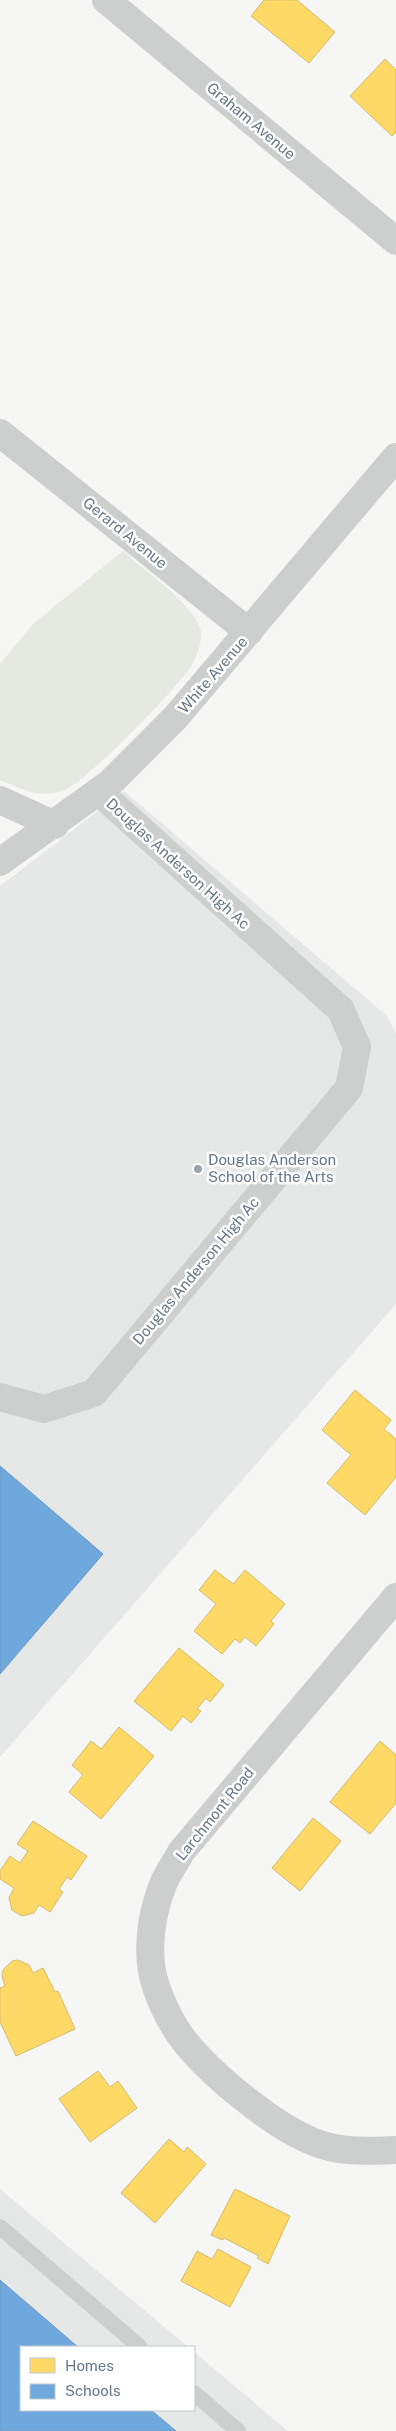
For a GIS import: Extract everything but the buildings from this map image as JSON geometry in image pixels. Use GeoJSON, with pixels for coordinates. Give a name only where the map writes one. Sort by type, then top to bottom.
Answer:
{"type":"FeatureCollection","features":[{"type":"Feature","properties":{"kind":"street","name":"Graham Avenue"},"geometry":{"type":"LineString","coordinates":[[106,0],[396,241]]}},
{"type":"Feature","properties":{"kind":"street","name":"Gerard Avenue"},"geometry":{"type":"LineString","coordinates":[[0,434],[249,632]]}},
{"type":"Feature","properties":{"kind":"street","name":"White Avenue"},"geometry":{"type":"LineString","coordinates":[[0,862],[99,792],[175,718],[396,457]]}},
{"type":"Feature","properties":{"kind":"street","name":"Douglas Anderson High Ac"},"geometry":{"type":"LineString","coordinates":[[0,1397],[44,1409],[94,1393],[349,1088],[358,1048],[341,1010],[99,792]]}},
{"type":"Feature","properties":{"kind":"street"},"geometry":{"type":"LineString","coordinates":[[0,800],[54,825]]}},
{"type":"Feature","properties":{"kind":"street","name":"Larchmont Road"},"geometry":{"type":"LineString","coordinates":[[396,1597],[182,1852],[164,1882],[151,1930],[152,1971],[167,2013],[185,2042],[227,2083],[270,2118],[314,2142],[356,2152],[396,2150]]}},
{"type":"Feature","properties":{"kind":"lane"},"geometry":{"type":"LineString","coordinates":[[0,2227],[139,2346]]}},
{"type":"Feature","properties":{"kind":"lane"},"geometry":{"type":"LineString","coordinates":[[195,2394],[238,2431]]}},
{"type":"Feature","properties":{"kind":"shaded area"},"geometry":{"type":"Polygon","coordinates":[[[123,551],[175,596],[199,625],[201,641],[193,663],[167,696],[129,736],[73,785],[62,791],[44,794],[23,790],[0,780],[0,664],[34,623],[123,551]]]}},
{"type":"Feature","properties":{"kind":"shaded area","name":"Douglas Anderson School of the Arts"},"geometry":{"type":"Polygon","coordinates":[[[124,791],[387,1016],[396,1034],[396,1304],[0,1757],[0,886],[124,791]]]}},
{"type":"Feature","properties":{"kind":"shaded area"},"geometry":{"type":"Polygon","coordinates":[[[0,2189],[187,2346],[20,2346],[20,2411],[195,2411],[195,2353],[288,2431],[0,2431],[0,2189]]]}},
{"type":"Feature","properties":{"kind":"place","name":"Douglas Anderson School of the Arts"},"geometry":{"type":"Point","coordinates":[198,1169]}}]}
